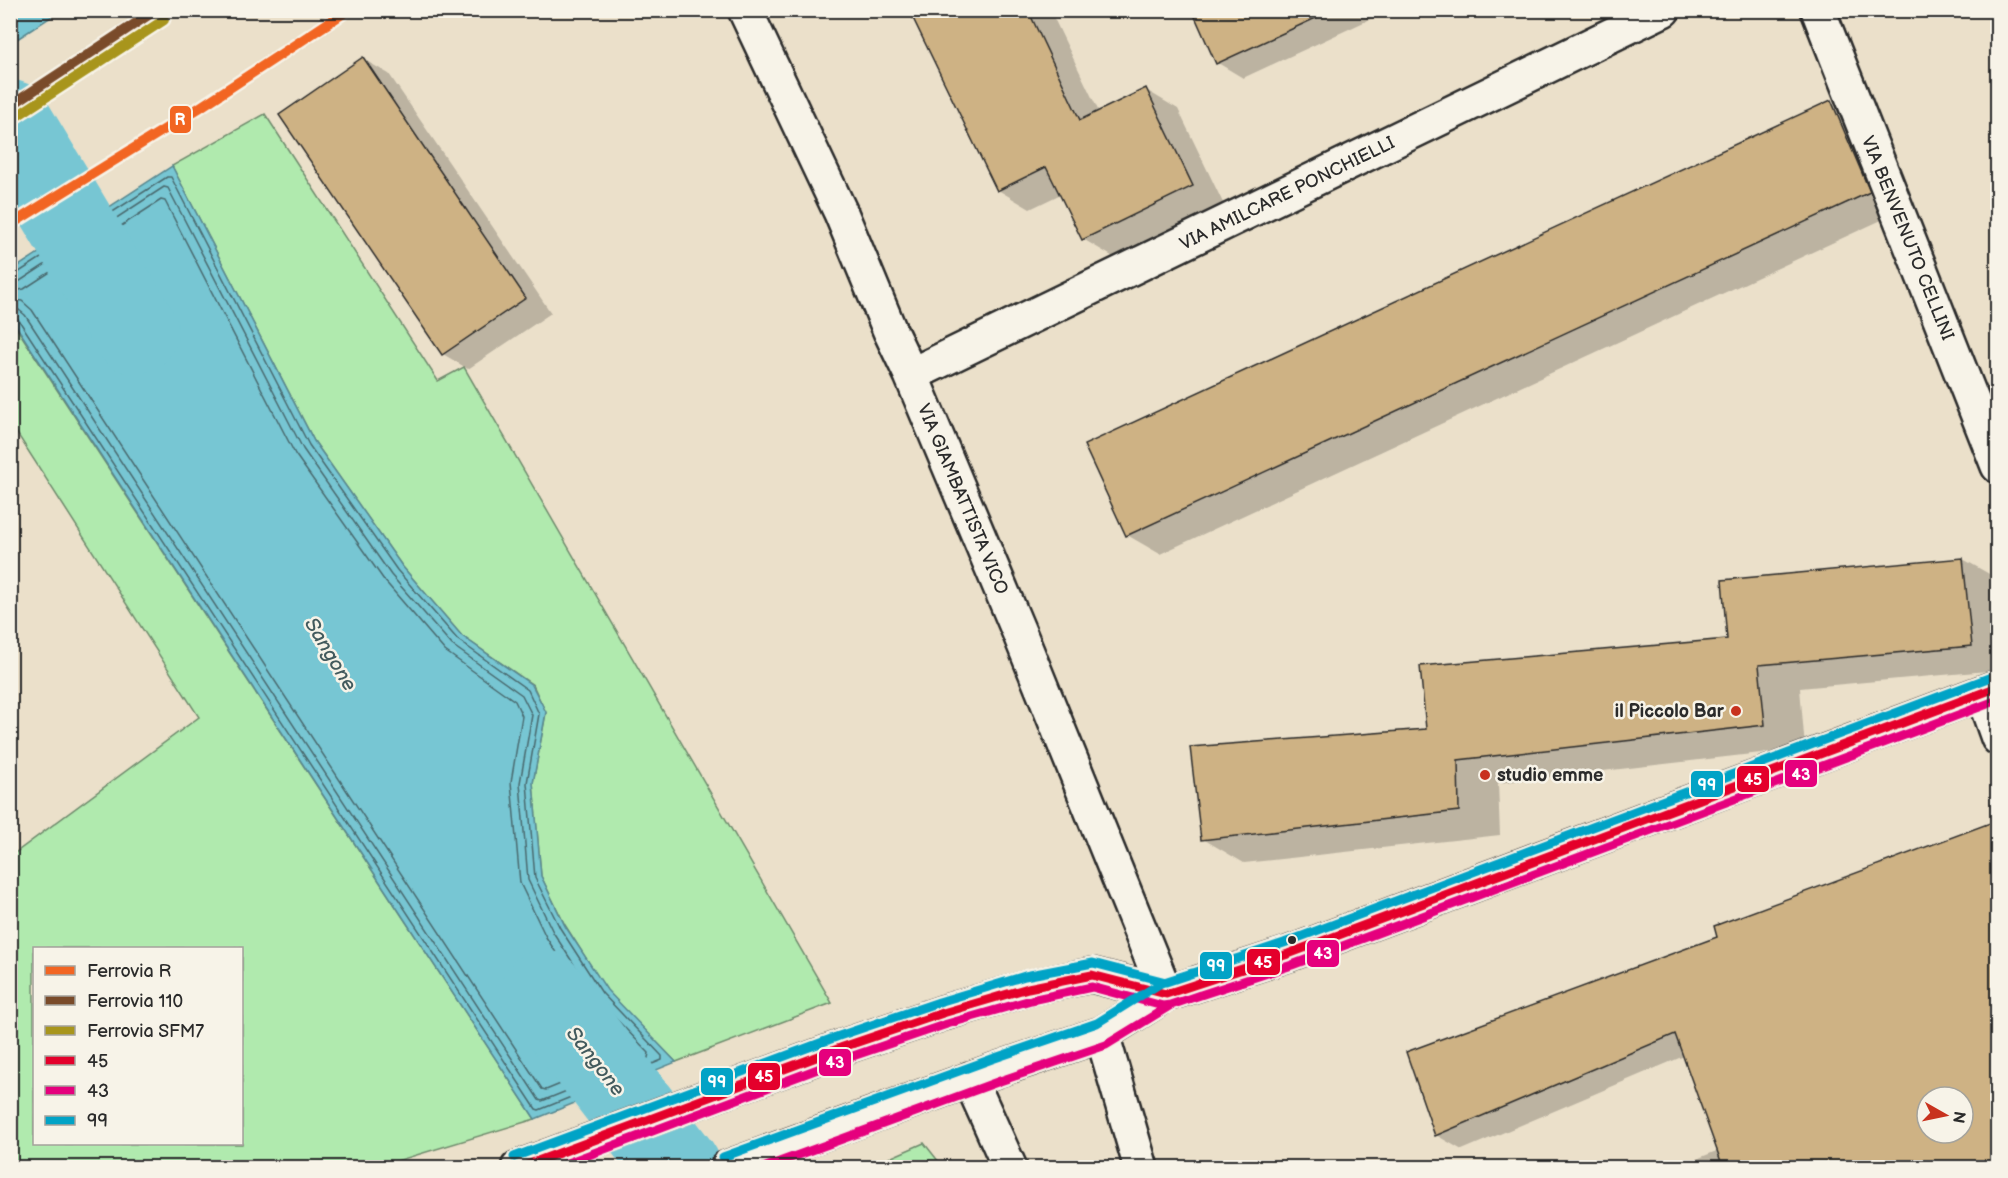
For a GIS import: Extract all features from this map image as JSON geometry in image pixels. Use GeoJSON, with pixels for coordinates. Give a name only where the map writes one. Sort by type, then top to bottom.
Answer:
{"type":"FeatureCollection","features":[{"type":"Feature","properties":{"kind":"street","name":"VIA GIAMBATTISTA VICO"},"geometry":{"type":"LineString","coordinates":[[745,10],[841,213],[890,331],[911,375],[1166,994]]}},
{"type":"Feature","properties":{"kind":"street","name":"VIA AMILCARE PONCHIELLI"},"geometry":{"type":"LineString","coordinates":[[911,375],[1663,10]]}},
{"type":"Feature","properties":{"kind":"street","name":"VIA BENVENUTO CELLINI"},"geometry":{"type":"LineString","coordinates":[[1818,10],[1998,466]]}},
{"type":"Feature","properties":{"kind":"street"},"geometry":{"type":"LineString","coordinates":[[727,1167],[1102,1034],[1166,994],[1288,954],[1990,690],[1998,738]]}},
{"type":"Feature","properties":{"kind":"street"},"geometry":{"type":"LineString","coordinates":[[518,1167],[567,1154],[843,1047],[943,1013],[1028,988],[1092,975],[1166,994]]}},
{"type":"Feature","properties":{"kind":"street"},"geometry":{"type":"LineString","coordinates":[[1102,1034],[1141,1167]]}},
{"type":"Feature","properties":{"kind":"street"},"geometry":{"type":"LineString","coordinates":[[970,1079],[1010,1167]]}},
{"type":"Feature","properties":{"kind":"green space"},"geometry":{"type":"Polygon","coordinates":[[[265,114],[438,381],[464,367],[832,1003],[676,1062],[606,990],[565,925],[541,876],[533,783],[546,713],[533,685],[462,636],[402,566],[314,441],[172,166],[265,114]]]}},
{"type":"Feature","properties":{"kind":"green space"},"geometry":{"type":"Polygon","coordinates":[[[10,318],[535,1119],[377,1167],[11,1167],[11,856],[199,717],[11,424],[10,318]]]}},
{"type":"Feature","properties":{"kind":"green space"},"geometry":{"type":"Polygon","coordinates":[[[924,1143],[943,1167],[869,1167],[924,1143]]]}},
{"type":"Feature","properties":{"kind":"water"},"geometry":{"type":"Polygon","coordinates":[[[11,10],[60,10],[60,11],[11,43],[11,10]]]}},
{"type":"Feature","properties":{"kind":"water"},"geometry":{"type":"Polygon","coordinates":[[[172,166],[314,441],[402,566],[462,636],[532,685],[546,712],[533,783],[541,876],[565,926],[607,990],[676,1062],[535,1119],[11,318],[11,271],[172,166]]]}},
{"type":"Feature","properties":{"kind":"building"},"geometry":{"type":"Polygon","coordinates":[[[909,10],[1028,10],[1080,120],[1146,88],[1193,186],[1082,240],[1046,167],[997,191],[909,10]]]}},
{"type":"Feature","properties":{"kind":"building"},"geometry":{"type":"Polygon","coordinates":[[[1192,10],[1333,10],[1216,64],[1192,10]]]}},
{"type":"Feature","properties":{"kind":"building"},"geometry":{"type":"Polygon","coordinates":[[[363,57],[526,298],[442,355],[279,115],[363,57]]]}},
{"type":"Feature","properties":{"kind":"building"},"geometry":{"type":"Polygon","coordinates":[[[1831,100],[1870,192],[1126,536],[1084,445],[1831,100]]]}},
{"type":"Feature","properties":{"kind":"building"},"geometry":{"type":"Polygon","coordinates":[[[1963,558],[1972,646],[1759,665],[1765,725],[1458,760],[1459,811],[1201,840],[1190,747],[1426,729],[1420,666],[1727,639],[1722,580],[1963,558]]]}},
{"type":"Feature","properties":{"kind":"building"},"geometry":{"type":"Polygon","coordinates":[[[1998,820],[1998,1167],[1723,1167],[1675,1034],[1435,1136],[1406,1052],[1717,937],[1714,926],[1998,820]]]}},
{"type":"Feature","properties":{"kind":"waterway","name":"Sangone"},"geometry":{"type":"LineString","coordinates":[[10,123],[135,331]]}},
{"type":"Feature","properties":{"kind":"waterway","name":"Sangone"},"geometry":{"type":"LineString","coordinates":[[543,993],[678,1168]]}},
{"type":"Feature","properties":{"kind":"rail line","name":"110"},"geometry":{"type":"LineString","coordinates":[[10,106],[156,10]]}},
{"type":"Feature","properties":{"kind":"rail line","name":"R"},"geometry":{"type":"LineString","coordinates":[[10,225],[199,108],[348,10]]}},
{"type":"Feature","properties":{"kind":"rail line","name":"SFM7"},"geometry":{"type":"LineString","coordinates":[[17,116],[164,20]]}},
{"type":"Feature","properties":{"kind":"transit line","name":"99"},"geometry":{"type":"LineString","coordinates":[[514,1157],[839,1036],[1025,976],[1093,963],[1166,982],[1284,943],[1994,676]]}},
{"type":"Feature","properties":{"kind":"transit line","name":"45"},"geometry":{"type":"LineString","coordinates":[[519,1168],[843,1047],[943,1013],[1028,988],[1092,975],[1166,994],[1288,954],[1998,687]]}},
{"type":"Feature","properties":{"kind":"transit line","name":"43"},"geometry":{"type":"LineString","coordinates":[[554,1168],[847,1058],[947,1024],[1031,1000],[1092,987],[1163,1006],[1170,1005],[1292,965],[1998,700]]}},
{"type":"Feature","properties":{"kind":"transit line","name":"99"},"geometry":{"type":"LineString","coordinates":[[723,1157],[1097,1023],[1161,983],[1192,973]]}},
{"type":"Feature","properties":{"kind":"transit line","name":"43"},"geometry":{"type":"LineString","coordinates":[[763,1168],[1000,1081],[1106,1045],[1171,1005],[1200,995]]}},
{"type":"Feature","properties":{"kind":"place","name":"il Piccolo Bar"},"geometry":{"type":"Point","coordinates":[1736,711]}},
{"type":"Feature","properties":{"kind":"place","name":"studio emme"},"geometry":{"type":"Point","coordinates":[1485,775]}}]}
